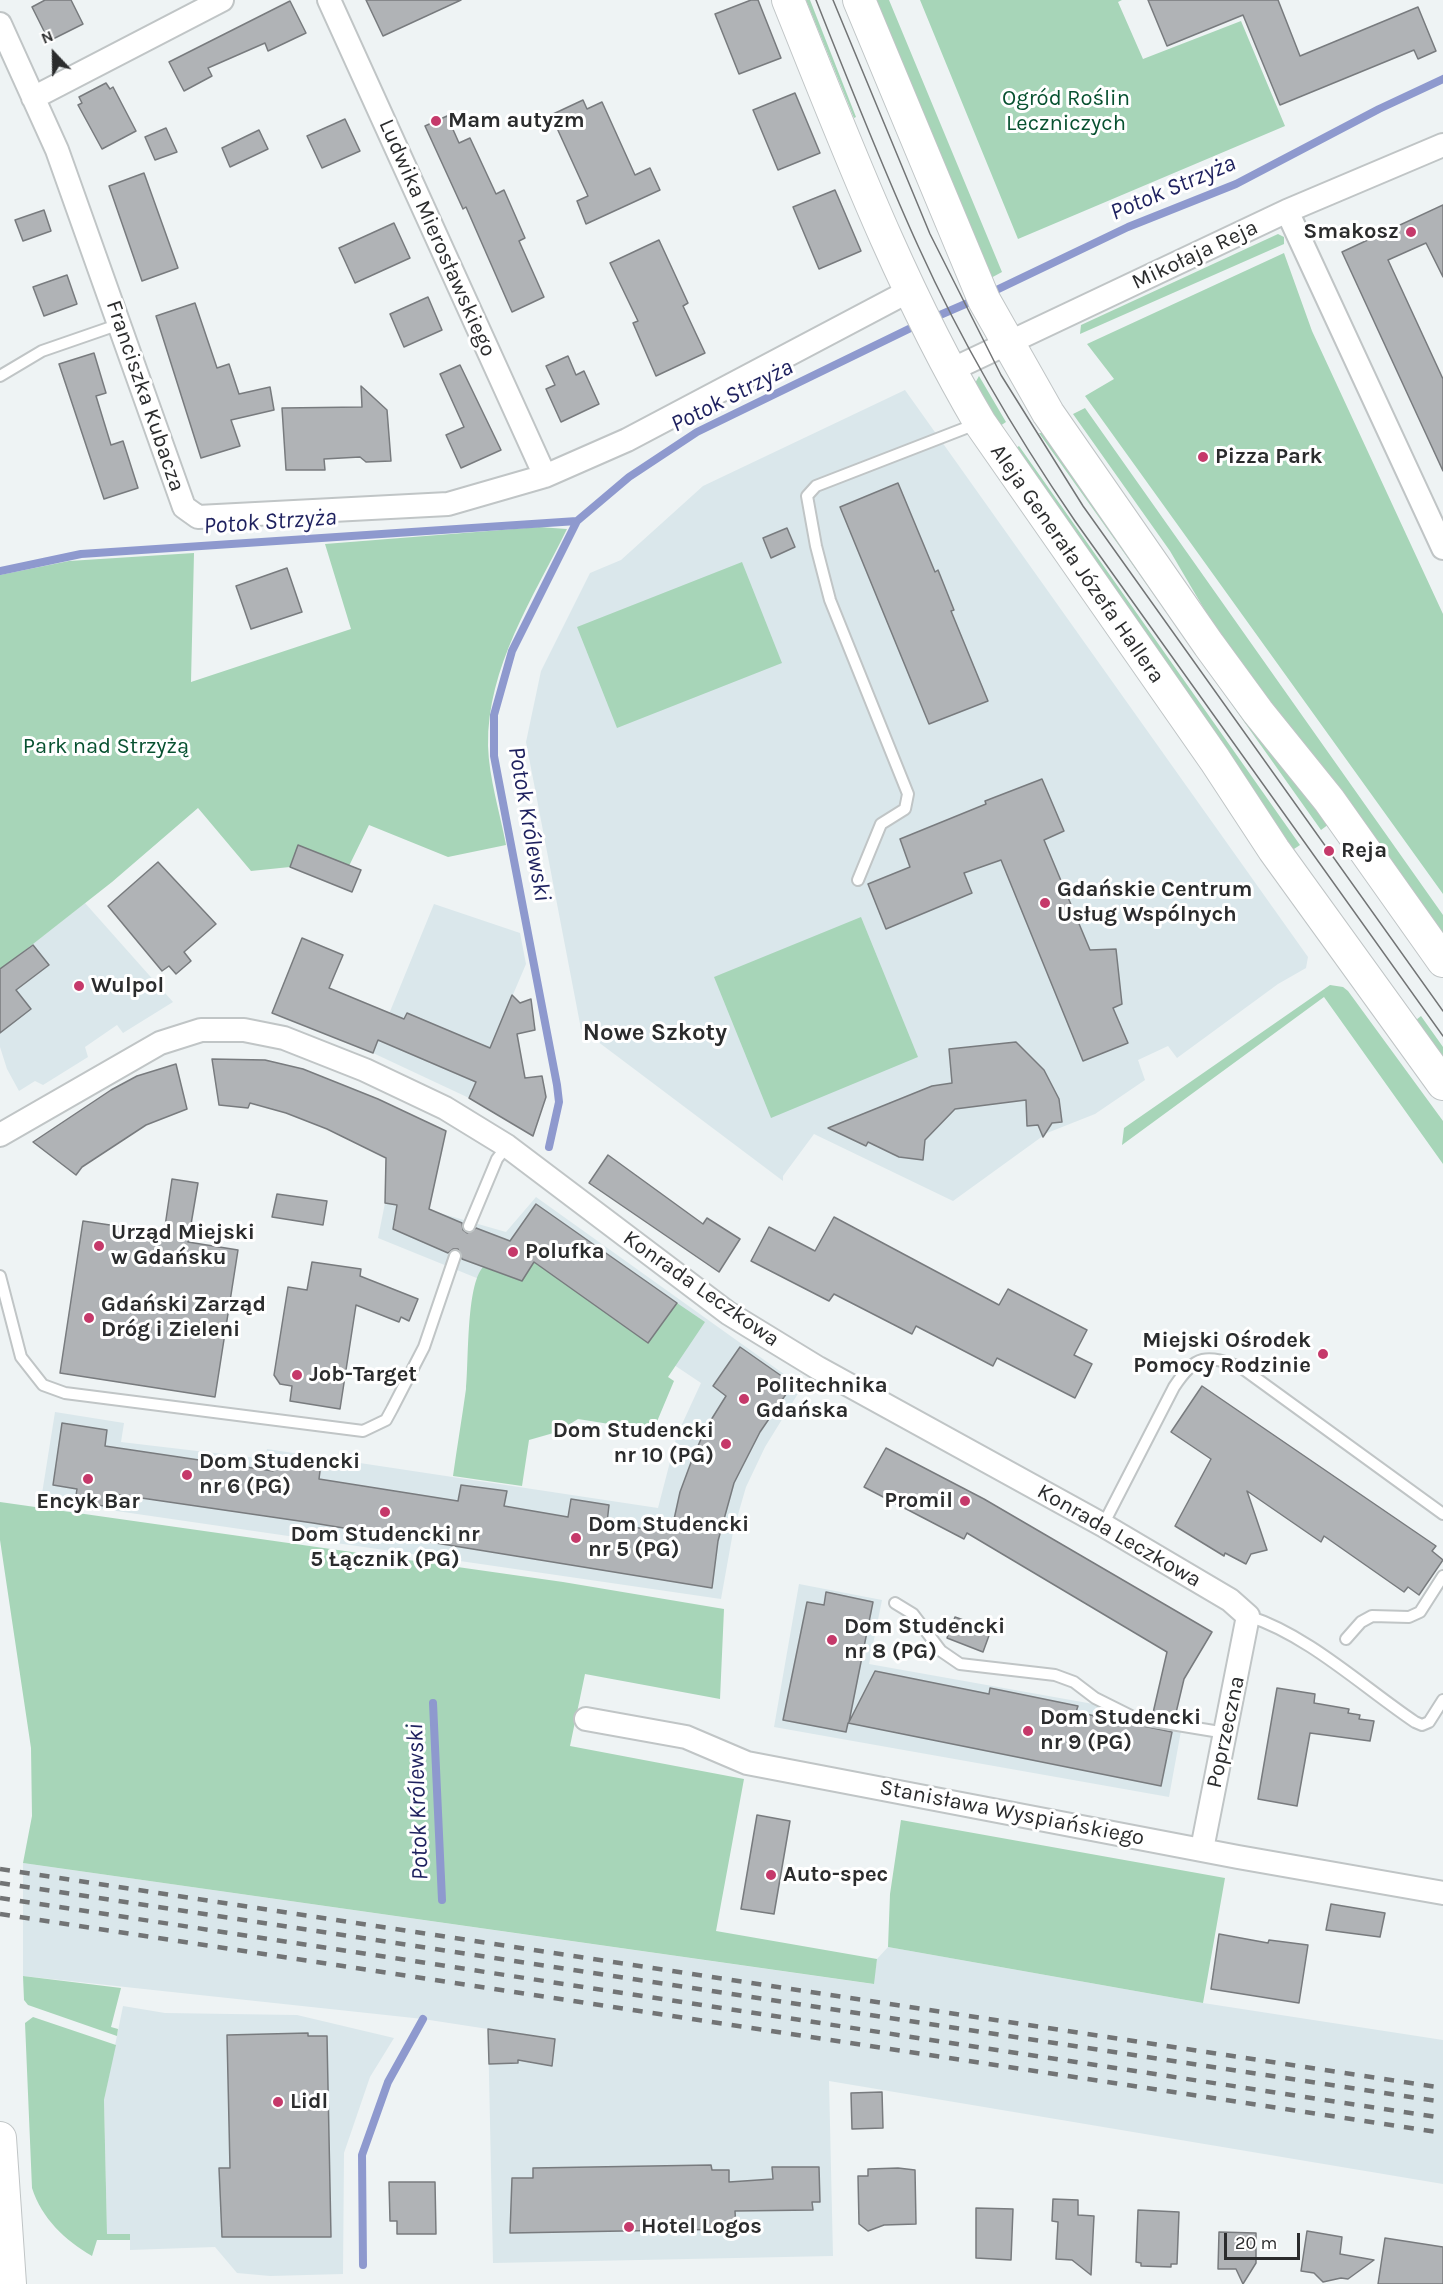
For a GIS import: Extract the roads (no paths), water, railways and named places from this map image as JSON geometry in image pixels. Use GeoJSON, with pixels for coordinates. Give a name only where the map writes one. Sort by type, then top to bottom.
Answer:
{"type":"FeatureCollection","features":[{"type":"Feature","properties":{"kind":"main road","name":"Aleja Generała Józefa Hallera"},"geometry":{"type":"LineString","coordinates":[[788,0],[862,184],[909,291],[949,371],[980,423],[1215,760],[1274,850],[1443,1084]]}},
{"type":"Feature","properties":{"kind":"main road"},"geometry":{"type":"LineString","coordinates":[[859,0],[968,266],[1005,342],[1063,436],[1209,645],[1258,712],[1329,800],[1443,961]]}},
{"type":"Feature","properties":{"kind":"main road"},"geometry":{"type":"LineString","coordinates":[[0,2138],[10,2284]]}},
{"type":"Feature","properties":{"kind":"street"},"geometry":{"type":"LineString","coordinates":[[33,98],[222,0]]}},
{"type":"Feature","properties":{"kind":"street","name":"Ludwika Mierosławskiego"},"geometry":{"type":"LineString","coordinates":[[329,0],[545,476]]}},
{"type":"Feature","properties":{"kind":"street","name":"Franciszka Kubacza"},"geometry":{"type":"LineString","coordinates":[[0,24],[7,61],[33,98],[57,150],[121,324],[184,507],[198,517],[448,504],[545,476],[627,440],[909,291]]}},
{"type":"Feature","properties":{"kind":"street","name":"Mikołaja Reja"},"geometry":{"type":"LineString","coordinates":[[949,371],[1005,342],[1287,211],[1443,145]]}},
{"type":"Feature","properties":{"kind":"street"},"geometry":{"type":"LineString","coordinates":[[1287,211],[1443,548]]}},
{"type":"Feature","properties":{"kind":"street","name":"Konrada Leczkowa"},"geometry":{"type":"LineString","coordinates":[[0,1135],[160,1043],[201,1030],[244,1030],[284,1038],[364,1070],[445,1108],[507,1146],[728,1312],[818,1368],[1103,1525],[1230,1600],[1248,1616]]}},
{"type":"Feature","properties":{"kind":"street","name":"Poprzeczna"},"geometry":{"type":"LineString","coordinates":[[1202,1849],[1248,1616]]}},
{"type":"Feature","properties":{"kind":"street","name":"Stanisława Wyspiańskiego"},"geometry":{"type":"LineString","coordinates":[[586,1719],[686,1737],[747,1763],[1443,1893]]}},
{"type":"Feature","properties":{"kind":"lane"},"geometry":{"type":"LineString","coordinates":[[0,376],[42,351],[121,324]]}},
{"type":"Feature","properties":{"kind":"lane"},"geometry":{"type":"LineString","coordinates":[[858,880],[881,824],[904,809],[908,803],[908,794],[830,600],[816,546],[807,496],[816,486],[980,423]]}},
{"type":"Feature","properties":{"kind":"lane"},"geometry":{"type":"LineString","coordinates":[[469,1226],[497,1159],[507,1146]]}},
{"type":"Feature","properties":{"kind":"lane"},"geometry":{"type":"LineString","coordinates":[[0,1276],[21,1357],[43,1385],[65,1393],[363,1431],[386,1420],[392,1409],[424,1347],[456,1256]]}},
{"type":"Feature","properties":{"kind":"lane"},"geometry":{"type":"LineString","coordinates":[[1103,1525],[1187,1367],[1198,1361],[1211,1359],[1242,1368],[1443,1514]]}},
{"type":"Feature","properties":{"kind":"lane"},"geometry":{"type":"LineString","coordinates":[[1347,1639],[1361,1622],[1372,1616],[1409,1617],[1420,1612],[1443,1576]]}},
{"type":"Feature","properties":{"kind":"lane"},"geometry":{"type":"LineString","coordinates":[[896,1603],[914,1614],[941,1651],[960,1664],[1055,1675],[1074,1682],[1095,1698],[1135,1718],[1226,1733]]}},
{"type":"Feature","properties":{"kind":"lane","name":"Konrada Leczkowa"},"geometry":{"type":"LineString","coordinates":[[1248,1616],[1267,1622],[1330,1661],[1385,1702],[1422,1725],[1429,1722],[1443,1700]]}},
{"type":"Feature","properties":{"kind":"waterway","name":"Potok Strzyża"},"geometry":{"type":"LineString","coordinates":[[988,294],[1128,227],[1236,184],[1379,109],[1443,79]]}},
{"type":"Feature","properties":{"kind":"waterway","name":"Potok Strzyża"},"geometry":{"type":"LineString","coordinates":[[933,318],[977,299]]}},
{"type":"Feature","properties":{"kind":"waterway","name":"Potok Strzyża"},"geometry":{"type":"LineString","coordinates":[[0,571],[81,554],[577,521],[629,477],[697,432],[919,324]]}},
{"type":"Feature","properties":{"kind":"waterway","name":"Potok Królewski"},"geometry":{"type":"LineString","coordinates":[[549,1147],[559,1102],[557,1085],[494,756],[494,715],[512,651],[577,521]]}},
{"type":"Feature","properties":{"kind":"waterway","name":"Potok Królewski"},"geometry":{"type":"LineString","coordinates":[[433,1703],[442,1900]]}},
{"type":"Feature","properties":{"kind":"waterway","name":"Potok Królewski"},"geometry":{"type":"LineString","coordinates":[[363,2265],[362,2155],[388,2082],[423,2019]]}},
{"type":"Feature","properties":{"kind":"tram line"},"geometry":{"type":"LineString","coordinates":[[816,0],[919,248],[953,319],[1011,422],[1075,521],[1443,1036]]}},
{"type":"Feature","properties":{"kind":"tram line"},"geometry":{"type":"LineString","coordinates":[[833,0],[930,234],[1001,375],[1083,506],[1443,1011]]}},
{"type":"Feature","properties":{"kind":"railway"},"geometry":{"type":"LineString","coordinates":[[0,1869],[1443,2088]]}},
{"type":"Feature","properties":{"kind":"railway"},"geometry":{"type":"LineString","coordinates":[[0,1883],[1443,2102]]}},
{"type":"Feature","properties":{"kind":"railway"},"geometry":{"type":"LineString","coordinates":[[0,1898],[1443,2118]]}},
{"type":"Feature","properties":{"kind":"railway"},"geometry":{"type":"LineString","coordinates":[[0,1914],[1443,2133]]}},
{"type":"Feature","properties":{"kind":"place","name":"Mam autyzm"},"geometry":{"type":"Point","coordinates":[436,121]}},
{"type":"Feature","properties":{"kind":"place","name":"Smakosz"},"geometry":{"type":"Point","coordinates":[1411,232]}},
{"type":"Feature","properties":{"kind":"place","name":"Pizza Park"},"geometry":{"type":"Point","coordinates":[1203,457]}},
{"type":"Feature","properties":{"kind":"place","name":"Reja"},"geometry":{"type":"Point","coordinates":[1329,851]}},
{"type":"Feature","properties":{"kind":"place","name":"Gdańskie Centrum Usług Wspólnych"},"geometry":{"type":"Point","coordinates":[1045,903]}},
{"type":"Feature","properties":{"kind":"place","name":"Wulpol"},"geometry":{"type":"Point","coordinates":[79,986]}},
{"type":"Feature","properties":{"kind":"place","name":"Urząd Miejski w Gdańsku"},"geometry":{"type":"Point","coordinates":[99,1246]}},
{"type":"Feature","properties":{"kind":"place","name":"Polufka"},"geometry":{"type":"Point","coordinates":[513,1252]}},
{"type":"Feature","properties":{"kind":"place","name":"Gdański Zarząd Dróg i Zieleni"},"geometry":{"type":"Point","coordinates":[89,1318]}},
{"type":"Feature","properties":{"kind":"place","name":"Miejski Ośrodek Pomocy Rodzinie"},"geometry":{"type":"Point","coordinates":[1323,1354]}},
{"type":"Feature","properties":{"kind":"place","name":"Job-Target"},"geometry":{"type":"Point","coordinates":[297,1375]}},
{"type":"Feature","properties":{"kind":"place","name":"Politechnika Gdańska"},"geometry":{"type":"Point","coordinates":[744,1399]}},
{"type":"Feature","properties":{"kind":"place","name":"Dom Studencki nr 10 (PG)"},"geometry":{"type":"Point","coordinates":[726,1444]}},
{"type":"Feature","properties":{"kind":"place","name":"Dom Studencki nr 6 (PG)"},"geometry":{"type":"Point","coordinates":[187,1475]}},
{"type":"Feature","properties":{"kind":"place","name":"Encyk Bar"},"geometry":{"type":"Point","coordinates":[88,1479]}},
{"type":"Feature","properties":{"kind":"place","name":"Promil"},"geometry":{"type":"Point","coordinates":[965,1501]}},
{"type":"Feature","properties":{"kind":"place","name":"Dom Studencki nr 5 Łącznik (PG)"},"geometry":{"type":"Point","coordinates":[385,1512]}},
{"type":"Feature","properties":{"kind":"place","name":"Dom Studencki nr 5 (PG)"},"geometry":{"type":"Point","coordinates":[576,1538]}},
{"type":"Feature","properties":{"kind":"place","name":"Dom Studencki nr 8 (PG)"},"geometry":{"type":"Point","coordinates":[832,1640]}},
{"type":"Feature","properties":{"kind":"place","name":"Dom Studencki nr 9 (PG)"},"geometry":{"type":"Point","coordinates":[1028,1731]}},
{"type":"Feature","properties":{"kind":"place","name":"Auto-spec"},"geometry":{"type":"Point","coordinates":[771,1875]}},
{"type":"Feature","properties":{"kind":"place","name":"Lidl"},"geometry":{"type":"Point","coordinates":[278,2102]}},
{"type":"Feature","properties":{"kind":"place","name":"Hotel Logos"},"geometry":{"type":"Point","coordinates":[629,2227]}},
{"type":"Feature","properties":{"kind":"district","name":"Nowe Szkoty"},"geometry":{"type":"Point","coordinates":[655,1033]}},
{"type":"Feature","properties":{"kind":"park label","name":"Ogród Roślin Leczniczych"},"geometry":{"type":"Point","coordinates":[1066,112]}},
{"type":"Feature","properties":{"kind":"park label","name":"Park nad Strzyżą"},"geometry":{"type":"Point","coordinates":[106,747]}}]}
